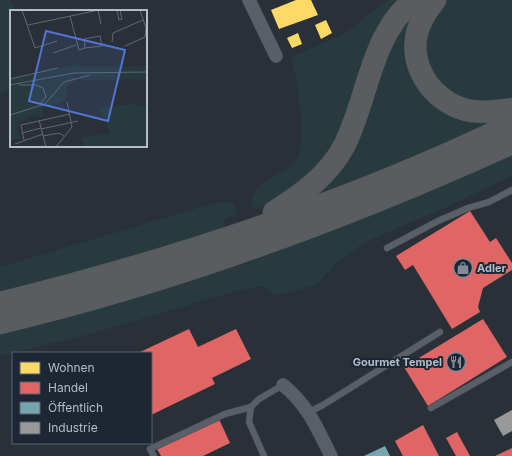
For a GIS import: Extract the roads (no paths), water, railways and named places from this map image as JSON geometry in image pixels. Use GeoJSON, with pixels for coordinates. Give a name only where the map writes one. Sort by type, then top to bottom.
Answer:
{"type":"FeatureCollection","features":[{"type":"Feature","properties":{"kind":"highway"},"geometry":{"type":"LineString","coordinates":[[274,225],[328,169],[343,148],[353,126],[380,46],[393,23],[414,0]]}},
{"type":"Feature","properties":{"kind":"highway"},"geometry":{"type":"LineString","coordinates":[[435,0],[423,18],[417,34],[416,57],[418,68],[425,81],[434,93],[447,102],[464,110],[492,112],[512,109]]}},
{"type":"Feature","properties":{"kind":"highway"},"geometry":{"type":"LineString","coordinates":[[0,323],[108,294],[230,241],[274,225],[375,184],[512,124]]}},
{"type":"Feature","properties":{"kind":"highway"},"geometry":{"type":"LineString","coordinates":[[274,225],[390,197],[512,143]]}},
{"type":"Feature","properties":{"kind":"highway"},"geometry":{"type":"LineString","coordinates":[[0,303],[102,276],[181,252],[230,241]]}},
{"type":"Feature","properties":{"kind":"street"},"geometry":{"type":"LineString","coordinates":[[249,0],[276,56]]}},
{"type":"Feature","properties":{"kind":"street"},"geometry":{"type":"LineString","coordinates":[[283,385],[297,397],[309,412],[331,456]]}},
{"type":"Feature","properties":{"kind":"lane"},"geometry":{"type":"LineString","coordinates":[[387,248],[438,221],[468,208],[489,202],[512,190]]}},
{"type":"Feature","properties":{"kind":"lane"},"geometry":{"type":"LineString","coordinates":[[309,412],[323,405],[440,332]]}},
{"type":"Feature","properties":{"kind":"lane"},"geometry":{"type":"LineString","coordinates":[[432,408],[512,362]]}},
{"type":"Feature","properties":{"kind":"lane"},"geometry":{"type":"LineString","coordinates":[[154,456],[150,449],[225,414],[251,407],[259,399],[283,385]]}},
{"type":"Feature","properties":{"kind":"lane"},"geometry":{"type":"LineString","coordinates":[[251,407],[249,422],[264,456]]}},
{"type":"Feature","properties":{"kind":"place","name":"Adler"},"geometry":{"type":"Point","coordinates":[463,268]}},
{"type":"Feature","properties":{"kind":"place","name":"Gourmet Tempel"},"geometry":{"type":"Point","coordinates":[456,362]}}]}
